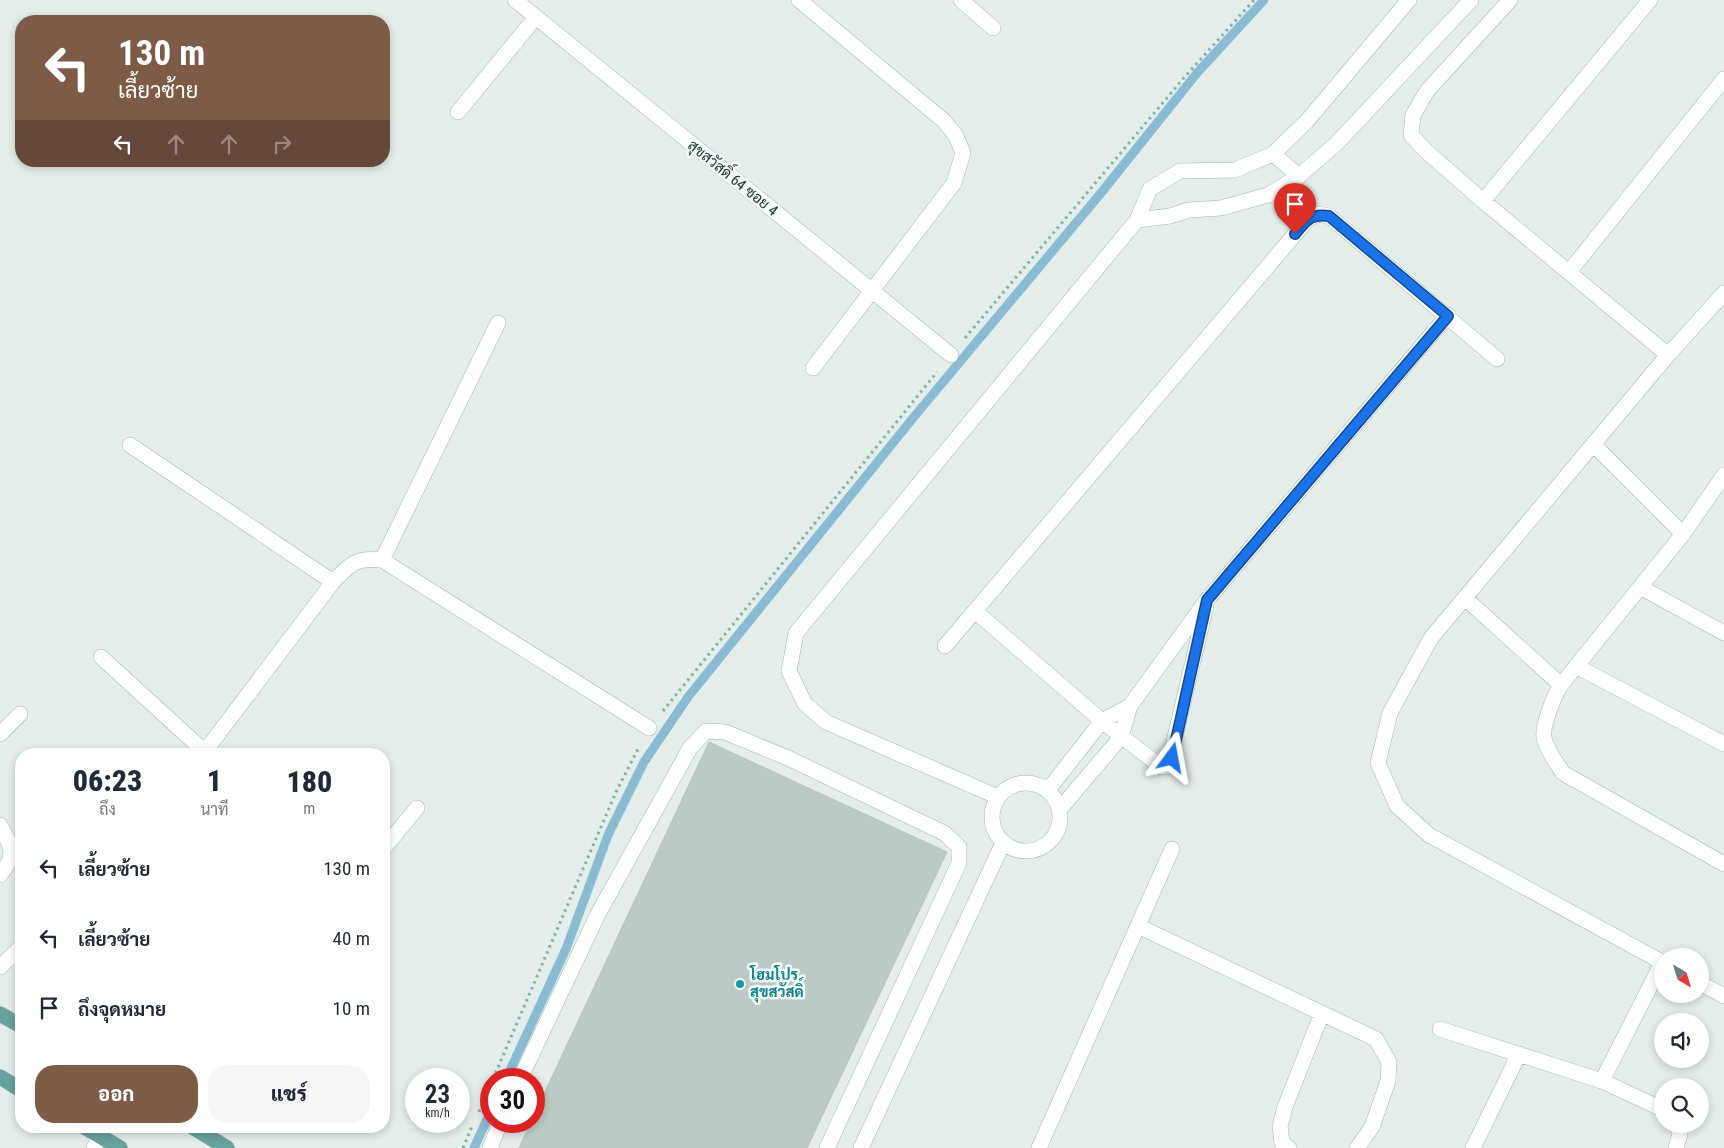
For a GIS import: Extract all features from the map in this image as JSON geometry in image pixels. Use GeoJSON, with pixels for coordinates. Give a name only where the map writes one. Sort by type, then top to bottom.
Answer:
{"type":"FeatureCollection","features":[{"type":"Feature","properties":{"kind":"main road"},"geometry":{"type":"LineString","coordinates":[[0,1014],[15,1023]]}},
{"type":"Feature","properties":{"kind":"main road"},"geometry":{"type":"LineString","coordinates":[[0,1077],[15,1086]]}},
{"type":"Feature","properties":{"kind":"main road"},"geometry":{"type":"LineString","coordinates":[[202,1133],[227,1148]]}},
{"type":"Feature","properties":{"kind":"main road"},"geometry":{"type":"LineString","coordinates":[[97,1142],[120,1148]]}},
{"type":"Feature","properties":{"kind":"street","name":"สุขสวัสดิ์ 64 ซอย 4"},"geometry":{"type":"LineString","coordinates":[[515,0],[951,355]]}},
{"type":"Feature","properties":{"kind":"street"},"geometry":{"type":"LineString","coordinates":[[799,0],[944,121],[956,136],[963,153],[954,183],[813,368]]}},
{"type":"Feature","properties":{"kind":"street"},"geometry":{"type":"LineString","coordinates":[[960,0],[994,28]]}},
{"type":"Feature","properties":{"kind":"street"},"geometry":{"type":"LineString","coordinates":[[998,797],[826,722],[805,704],[789,671],[796,633],[1138,220],[1150,188],[1180,171],[1236,170],[1273,154],[1307,120],[1409,0]]}},
{"type":"Feature","properties":{"kind":"street"},"geometry":{"type":"LineString","coordinates":[[1138,220],[1170,216],[1189,210],[1221,208],[1268,195],[1299,176],[1337,143],[1470,0]]}},
{"type":"Feature","properties":{"kind":"street"},"geometry":{"type":"LineString","coordinates":[[1510,0],[1427,91],[1413,115],[1411,135],[1426,151],[1483,201],[1668,355]]}},
{"type":"Feature","properties":{"kind":"street"},"geometry":{"type":"LineString","coordinates":[[1483,201],[1650,0]]}},
{"type":"Feature","properties":{"kind":"street"},"geometry":{"type":"LineString","coordinates":[[458,112],[536,17]]}},
{"type":"Feature","properties":{"kind":"street"},"geometry":{"type":"LineString","coordinates":[[1568,272],[1724,79]]}},
{"type":"Feature","properties":{"kind":"street"},"geometry":{"type":"LineString","coordinates":[[1273,154],[1299,176]]}},
{"type":"Feature","properties":{"kind":"street"},"geometry":{"type":"LineString","coordinates":[[945,646],[1308,219],[1318,214],[1329,216],[1498,359]]}},
{"type":"Feature","properties":{"kind":"street"},"geometry":{"type":"LineString","coordinates":[[1654,959],[1429,835],[1396,806],[1378,763],[1390,713],[1431,638],[1668,355],[1724,293]]}},
{"type":"Feature","properties":{"kind":"street"},"geometry":{"type":"LineString","coordinates":[[1060,809],[1121,737],[1130,706],[1207,600],[1448,316]]}},
{"type":"Feature","properties":{"kind":"street"},"geometry":{"type":"LineString","coordinates":[[382,560],[498,323]]}},
{"type":"Feature","properties":{"kind":"street"},"geometry":{"type":"LineString","coordinates":[[1593,444],[1682,534]]}},
{"type":"Feature","properties":{"kind":"street"},"geometry":{"type":"LineString","coordinates":[[130,445],[332,582]]}},
{"type":"Feature","properties":{"kind":"street"},"geometry":{"type":"LineString","coordinates":[[1724,475],[1718,495],[1682,534],[1561,685],[1552,699],[1544,736],[1549,753],[1563,773],[1724,864]]}},
{"type":"Feature","properties":{"kind":"street"},"geometry":{"type":"LineString","coordinates":[[208,748],[332,582],[356,560],[369,558],[382,560],[649,728]]}},
{"type":"Feature","properties":{"kind":"street"},"geometry":{"type":"LineString","coordinates":[[1640,587],[1724,633]]}},
{"type":"Feature","properties":{"kind":"street"},"geometry":{"type":"LineString","coordinates":[[1465,598],[1561,685]]}},
{"type":"Feature","properties":{"kind":"street"},"geometry":{"type":"LineString","coordinates":[[975,611],[1121,737],[1161,767],[1168,767],[1207,600]]}},
{"type":"Feature","properties":{"kind":"street"},"geometry":{"type":"LineString","coordinates":[[102,657],[199,748]]}},
{"type":"Feature","properties":{"kind":"street"},"geometry":{"type":"LineString","coordinates":[[1576,666],[1724,744]]}},
{"type":"Feature","properties":{"kind":"street"},"geometry":{"type":"LineString","coordinates":[[1048,790],[1102,721],[1130,706]]}},
{"type":"Feature","properties":{"kind":"street"},"geometry":{"type":"LineString","coordinates":[[0,734],[20,714]]}},
{"type":"Feature","properties":{"kind":"street"},"geometry":{"type":"LineString","coordinates":[[525,1068],[598,914],[690,748],[706,731],[725,732],[788,758],[944,833],[959,848],[959,863],[827,1148]]}},
{"type":"Feature","properties":{"kind":"street"},"geometry":{"type":"LineString","coordinates":[[1029,782],[1038,784],[1048,790],[1056,799],[1060,809],[1060,821],[1056,834],[1048,843],[1038,849],[1025,851],[1003,842],[997,834],[993,823],[993,811],[998,797],[1007,789],[1029,782]]}},
{"type":"Feature","properties":{"kind":"street"},"geometry":{"type":"LineString","coordinates":[[390,841],[417,808]]}},
{"type":"Feature","properties":{"kind":"street"},"geometry":{"type":"LineString","coordinates":[[0,825],[11,844],[11,857],[0,876]]}},
{"type":"Feature","properties":{"kind":"street"},"geometry":{"type":"LineString","coordinates":[[860,1148],[1003,842]]}},
{"type":"Feature","properties":{"kind":"street"},"geometry":{"type":"LineString","coordinates":[[1040,1148],[1172,849]]}},
{"type":"Feature","properties":{"kind":"street"},"geometry":{"type":"LineString","coordinates":[[1138,926],[1376,1039],[1389,1062],[1388,1081],[1372,1128],[1357,1148]]}},
{"type":"Feature","properties":{"kind":"street"},"geometry":{"type":"LineString","coordinates":[[0,967],[15,953]]}},
{"type":"Feature","properties":{"kind":"street"},"geometry":{"type":"LineString","coordinates":[[1602,1081],[1654,979]]}},
{"type":"Feature","properties":{"kind":"street"},"geometry":{"type":"LineString","coordinates":[[1709,988],[1724,996]]}},
{"type":"Feature","properties":{"kind":"street"},"geometry":{"type":"LineString","coordinates":[[1289,1148],[1282,1143],[1280,1126],[1285,1107],[1322,1013]]}},
{"type":"Feature","properties":{"kind":"street"},"geometry":{"type":"LineString","coordinates":[[1440,1028],[1602,1081],[1654,1105]]}},
{"type":"Feature","properties":{"kind":"street"},"geometry":{"type":"LineString","coordinates":[[1474,1148],[1519,1054]]}},
{"type":"Feature","properties":{"kind":"street"},"geometry":{"type":"LineString","coordinates":[[490,1148],[496,1133]]}},
{"type":"Feature","properties":{"kind":"street"},"geometry":{"type":"LineString","coordinates":[[1676,1148],[1680,1133]]}},
{"type":"Feature","properties":{"kind":"path"},"geometry":{"type":"LineString","coordinates":[[498,1068],[616,792],[649,728],[951,355],[1182,80],[1254,0]]}},
{"type":"Feature","properties":{"kind":"building","name":"โฮมโปร สุขสวัสดิ์"},"geometry":{"type":"Polygon","coordinates":[[[709,742],[947,852],[807,1148],[519,1148],[526,1133],[545,1133],[545,1092],[709,742]]]}},
{"type":"Feature","properties":{"kind":"waterway"},"geometry":{"type":"LineString","coordinates":[[511,1068],[566,949],[608,835],[644,762],[688,697],[913,418],[1101,193],[1197,73],[1264,0]]}},
{"type":"Feature","properties":{"kind":"waterway"},"geometry":{"type":"LineString","coordinates":[[474,1148],[481,1133]]}},
{"type":"Feature","properties":{"kind":"place","name":"โฮมโปร สุขสวัสดิ์"},"geometry":{"type":"Point","coordinates":[740,984]}},
{"type":"Feature","properties":{"kind":"route"},"geometry":{"type":"LineString","coordinates":[[1172,758],[1207,600],[1448,316],[1329,216],[1318,214],[1308,219],[1295,234]]}}]}
